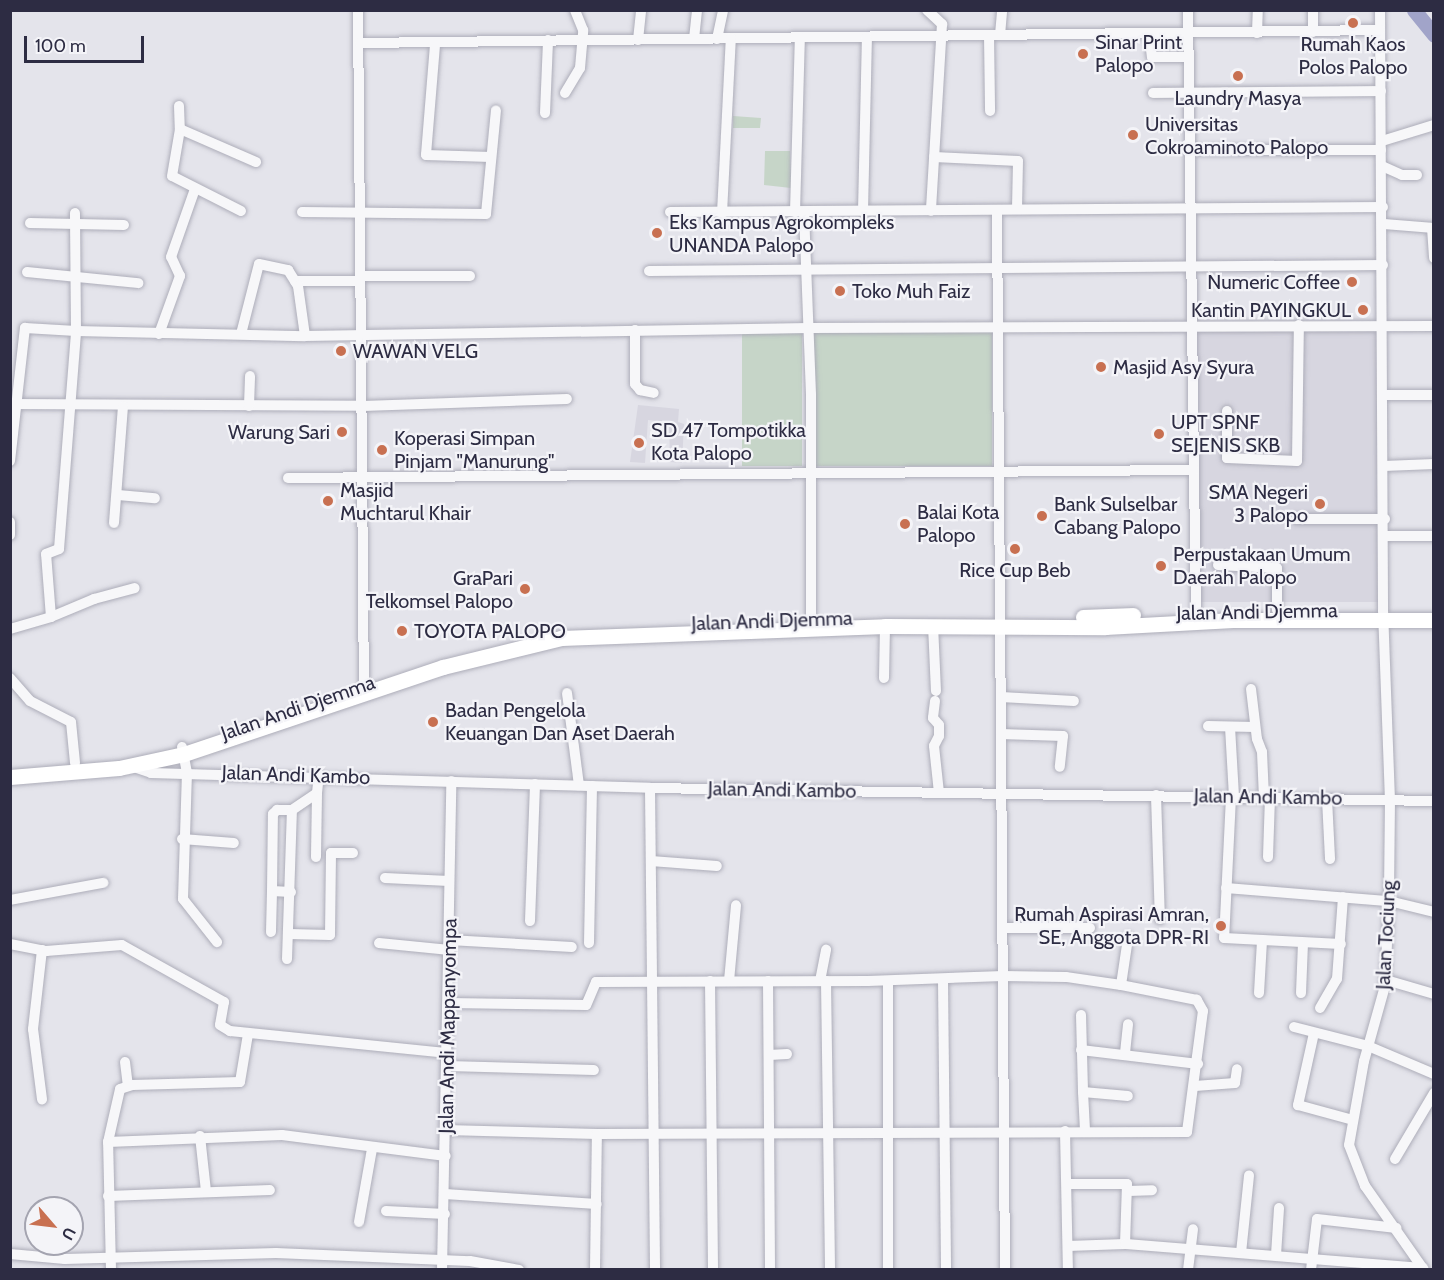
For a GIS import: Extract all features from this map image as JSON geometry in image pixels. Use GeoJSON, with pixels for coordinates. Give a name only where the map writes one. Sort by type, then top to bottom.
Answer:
{"type":"FeatureCollection","features":[{"type":"Feature","properties":{"kind":"highway","name":"Jalan Andi Djemma"},"geometry":{"type":"LineString","coordinates":[[1195,617],[1384,614],[1434,609]]}},
{"type":"Feature","properties":{"kind":"highway","name":"Jalan Andi Djemma"},"geometry":{"type":"LineString","coordinates":[[130,762],[183,750],[364,690],[443,667],[561,638],[811,624],[1001,621],[1105,627],[1277,610],[1384,614],[1434,620]]}},
{"type":"Feature","properties":{"kind":"highway","name":"Jalan Andi Djemma"},"geometry":{"type":"LineString","coordinates":[[811,624],[885,626],[1001,621]]}},
{"type":"Feature","properties":{"kind":"highway"},"geometry":{"type":"LineString","coordinates":[[10,767],[130,762]]}},
{"type":"Feature","properties":{"kind":"highway"},"geometry":{"type":"LineString","coordinates":[[10,777],[130,762]]}},
{"type":"Feature","properties":{"kind":"street"},"geometry":{"type":"LineString","coordinates":[[358,10],[364,690]]}},
{"type":"Feature","properties":{"kind":"street"},"geometry":{"type":"LineString","coordinates":[[565,93],[580,68],[583,38],[575,10]]}},
{"type":"Feature","properties":{"kind":"street"},"geometry":{"type":"LineString","coordinates":[[638,40],[641,10]]}},
{"type":"Feature","properties":{"kind":"street"},"geometry":{"type":"LineString","coordinates":[[694,39],[696,10]]}},
{"type":"Feature","properties":{"kind":"street"},"geometry":{"type":"LineString","coordinates":[[717,39],[723,10]]}},
{"type":"Feature","properties":{"kind":"street"},"geometry":{"type":"LineString","coordinates":[[927,10],[941,21],[931,211]]}},
{"type":"Feature","properties":{"kind":"street"},"geometry":{"type":"LineString","coordinates":[[1000,35],[1002,10]]}},
{"type":"Feature","properties":{"kind":"street"},"geometry":{"type":"LineString","coordinates":[[1188,10],[1188,265],[1194,470],[1195,617]]}},
{"type":"Feature","properties":{"kind":"street"},"geometry":{"type":"LineString","coordinates":[[1257,33],[1258,10]]}},
{"type":"Feature","properties":{"kind":"street"},"geometry":{"type":"LineString","coordinates":[[1313,10],[1313,32]]}},
{"type":"Feature","properties":{"kind":"street","name":"Jalan Tociung"},"geometry":{"type":"LineString","coordinates":[[1380,10],[1384,224],[1384,614],[1390,799],[1389,901],[1386,980],[1368,1046],[1349,1145],[1356,1170],[1365,1186],[1424,1269]]}},
{"type":"Feature","properties":{"kind":"street"},"geometry":{"type":"LineString","coordinates":[[360,43],[435,45],[583,38],[638,40],[1380,30]]}},
{"type":"Feature","properties":{"kind":"street"},"geometry":{"type":"LineString","coordinates":[[1149,33],[1152,57],[1188,57]]}},
{"type":"Feature","properties":{"kind":"street"},"geometry":{"type":"LineString","coordinates":[[988,35],[990,111]]}},
{"type":"Feature","properties":{"kind":"street"},"geometry":{"type":"LineString","coordinates":[[863,211],[867,37]]}},
{"type":"Feature","properties":{"kind":"street"},"geometry":{"type":"LineString","coordinates":[[722,213],[731,38]]}},
{"type":"Feature","properties":{"kind":"street"},"geometry":{"type":"LineString","coordinates":[[800,38],[799,212],[809,328],[811,624]]}},
{"type":"Feature","properties":{"kind":"street"},"geometry":{"type":"LineString","coordinates":[[545,113],[549,40]]}},
{"type":"Feature","properties":{"kind":"street"},"geometry":{"type":"LineString","coordinates":[[435,45],[426,155],[491,157]]}},
{"type":"Feature","properties":{"kind":"street"},"geometry":{"type":"LineString","coordinates":[[1153,93],[1381,91]]}},
{"type":"Feature","properties":{"kind":"street"},"geometry":{"type":"LineString","coordinates":[[179,106],[180,129],[171,174],[195,189],[241,211]]}},
{"type":"Feature","properties":{"kind":"street"},"geometry":{"type":"LineString","coordinates":[[302,212],[486,214],[496,110]]}},
{"type":"Feature","properties":{"kind":"street"},"geometry":{"type":"LineString","coordinates":[[1188,150],[1381,145],[1434,125]]}},
{"type":"Feature","properties":{"kind":"street"},"geometry":{"type":"LineString","coordinates":[[180,129],[256,162]]}},
{"type":"Feature","properties":{"kind":"street"},"geometry":{"type":"LineString","coordinates":[[934,157],[1018,161],[1017,209]]}},
{"type":"Feature","properties":{"kind":"street"},"geometry":{"type":"LineString","coordinates":[[1382,166],[1402,175],[1417,175]]}},
{"type":"Feature","properties":{"kind":"street"},"geometry":{"type":"LineString","coordinates":[[159,334],[180,276],[171,257],[195,189]]}},
{"type":"Feature","properties":{"kind":"street"},"geometry":{"type":"LineString","coordinates":[[670,212],[1383,207]]}},
{"type":"Feature","properties":{"kind":"street"},"geometry":{"type":"LineString","coordinates":[[997,210],[1005,1269]]}},
{"type":"Feature","properties":{"kind":"street"},"geometry":{"type":"LineString","coordinates":[[30,223],[75,218],[124,225]]}},
{"type":"Feature","properties":{"kind":"street"},"geometry":{"type":"LineString","coordinates":[[51,617],[46,555],[59,549],[76,331],[75,218]]}},
{"type":"Feature","properties":{"kind":"street"},"geometry":{"type":"LineString","coordinates":[[1384,224],[1433,228],[1434,258]]}},
{"type":"Feature","properties":{"kind":"street"},"geometry":{"type":"LineString","coordinates":[[241,334],[259,264],[288,270],[295,281],[305,336]]}},
{"type":"Feature","properties":{"kind":"street"},"geometry":{"type":"LineString","coordinates":[[649,271],[1188,265],[1383,266]]}},
{"type":"Feature","properties":{"kind":"street"},"geometry":{"type":"LineString","coordinates":[[27,272],[138,283]]}},
{"type":"Feature","properties":{"kind":"street"},"geometry":{"type":"LineString","coordinates":[[295,281],[470,276]]}},
{"type":"Feature","properties":{"kind":"street"},"geometry":{"type":"LineString","coordinates":[[10,461],[14,404],[25,328],[159,334],[305,336],[362,333],[809,328],[1384,324],[1434,326]]}},
{"type":"Feature","properties":{"kind":"street"},"geometry":{"type":"LineString","coordinates":[[1227,411],[1227,458],[1297,461],[1299,326]]}},
{"type":"Feature","properties":{"kind":"street"},"geometry":{"type":"LineString","coordinates":[[636,330],[635,384],[640,390],[654,393]]}},
{"type":"Feature","properties":{"kind":"street"},"geometry":{"type":"LineString","coordinates":[[249,406],[250,376]]}},
{"type":"Feature","properties":{"kind":"street"},"geometry":{"type":"LineString","coordinates":[[1384,396],[1434,395]]}},
{"type":"Feature","properties":{"kind":"street"},"geometry":{"type":"LineString","coordinates":[[14,404],[363,406],[567,399]]}},
{"type":"Feature","properties":{"kind":"street"},"geometry":{"type":"LineString","coordinates":[[114,523],[118,495],[123,406]]}},
{"type":"Feature","properties":{"kind":"street"},"geometry":{"type":"LineString","coordinates":[[1384,466],[1434,464]]}},
{"type":"Feature","properties":{"kind":"street"},"geometry":{"type":"LineString","coordinates":[[288,478],[1194,470]]}},
{"type":"Feature","properties":{"kind":"street"},"geometry":{"type":"LineString","coordinates":[[118,495],[154,498]]}},
{"type":"Feature","properties":{"kind":"street"},"geometry":{"type":"LineString","coordinates":[[1296,519],[1385,519]]}},
{"type":"Feature","properties":{"kind":"street"},"geometry":{"type":"LineString","coordinates":[[10,522],[10,535]]}},
{"type":"Feature","properties":{"kind":"street"},"geometry":{"type":"LineString","coordinates":[[1385,536],[1434,536]]}},
{"type":"Feature","properties":{"kind":"street"},"geometry":{"type":"LineString","coordinates":[[1218,565],[1277,568],[1277,610]]}},
{"type":"Feature","properties":{"kind":"street"},"geometry":{"type":"LineString","coordinates":[[10,629],[51,617],[94,599],[135,588]]}},
{"type":"Feature","properties":{"kind":"street"},"geometry":{"type":"LineString","coordinates":[[933,625],[935,696],[933,718],[939,725],[939,736],[934,746],[939,793]]}},
{"type":"Feature","properties":{"kind":"street"},"geometry":{"type":"LineString","coordinates":[[884,678],[885,626]]}},
{"type":"Feature","properties":{"kind":"street"},"geometry":{"type":"LineString","coordinates":[[10,678],[30,701],[71,722],[75,763]]}},
{"type":"Feature","properties":{"kind":"street"},"geometry":{"type":"LineString","coordinates":[[1251,689],[1267,798],[1268,857]]}},
{"type":"Feature","properties":{"kind":"street"},"geometry":{"type":"LineString","coordinates":[[567,693],[579,785]]}},
{"type":"Feature","properties":{"kind":"street"},"geometry":{"type":"LineString","coordinates":[[1001,697],[1074,701]]}},
{"type":"Feature","properties":{"kind":"street"},"geometry":{"type":"LineString","coordinates":[[1208,726],[1255,727]]}},
{"type":"Feature","properties":{"kind":"street"},"geometry":{"type":"LineString","coordinates":[[1230,727],[1232,797],[1224,938],[1341,944]]}},
{"type":"Feature","properties":{"kind":"street"},"geometry":{"type":"LineString","coordinates":[[1001,734],[1063,735],[1060,767]]}},
{"type":"Feature","properties":{"kind":"street"},"geometry":{"type":"LineString","coordinates":[[183,750],[187,772],[182,839],[183,899],[217,942]]}},
{"type":"Feature","properties":{"kind":"street","name":"Jalan Andi Kambo"},"geometry":{"type":"LineString","coordinates":[[130,762],[151,772],[319,775],[451,782],[650,788],[1434,801]]}},
{"type":"Feature","properties":{"kind":"street"},"geometry":{"type":"LineString","coordinates":[[316,857],[319,775]]}},
{"type":"Feature","properties":{"kind":"street","name":"Jalan Andi Mappanyompa"},"geometry":{"type":"LineString","coordinates":[[442,1265],[448,1066],[451,782]]}},
{"type":"Feature","properties":{"kind":"street"},"geometry":{"type":"LineString","coordinates":[[530,921],[535,784]]}},
{"type":"Feature","properties":{"kind":"street"},"geometry":{"type":"LineString","coordinates":[[589,943],[592,786]]}},
{"type":"Feature","properties":{"kind":"street"},"geometry":{"type":"LineString","coordinates":[[650,788],[655,1269]]}},
{"type":"Feature","properties":{"kind":"street"},"geometry":{"type":"LineString","coordinates":[[271,932],[273,814],[275,811],[292,810],[317,794]]}},
{"type":"Feature","properties":{"kind":"street"},"geometry":{"type":"LineString","coordinates":[[1156,795],[1160,919]]}},
{"type":"Feature","properties":{"kind":"street"},"geometry":{"type":"LineString","coordinates":[[1327,799],[1330,859]]}},
{"type":"Feature","properties":{"kind":"street"},"geometry":{"type":"LineString","coordinates":[[286,959],[291,892],[292,810]]}},
{"type":"Feature","properties":{"kind":"street"},"geometry":{"type":"LineString","coordinates":[[182,839],[234,843]]}},
{"type":"Feature","properties":{"kind":"street"},"geometry":{"type":"LineString","coordinates":[[289,934],[330,935],[332,853],[353,853]]}},
{"type":"Feature","properties":{"kind":"street"},"geometry":{"type":"LineString","coordinates":[[651,861],[717,866]]}},
{"type":"Feature","properties":{"kind":"street"},"geometry":{"type":"LineString","coordinates":[[385,878],[449,881]]}},
{"type":"Feature","properties":{"kind":"street"},"geometry":{"type":"LineString","coordinates":[[10,900],[103,883]]}},
{"type":"Feature","properties":{"kind":"street"},"geometry":{"type":"LineString","coordinates":[[1226,888],[1389,901],[1434,912]]}},
{"type":"Feature","properties":{"kind":"street"},"geometry":{"type":"LineString","coordinates":[[272,891],[291,892]]}},
{"type":"Feature","properties":{"kind":"street"},"geometry":{"type":"LineString","coordinates":[[1320,1008],[1337,979],[1343,897]]}},
{"type":"Feature","properties":{"kind":"street"},"geometry":{"type":"LineString","coordinates":[[729,981],[736,905]]}},
{"type":"Feature","properties":{"kind":"street"},"geometry":{"type":"LineString","coordinates":[[1003,928],[1090,928]]}},
{"type":"Feature","properties":{"kind":"street"},"geometry":{"type":"LineString","coordinates":[[1121,985],[1128,938]]}},
{"type":"Feature","properties":{"kind":"street"},"geometry":{"type":"LineString","coordinates":[[1259,993],[1262,941]]}},
{"type":"Feature","properties":{"kind":"street"},"geometry":{"type":"LineString","coordinates":[[379,943],[572,947]]}},
{"type":"Feature","properties":{"kind":"street"},"geometry":{"type":"LineString","coordinates":[[1301,993],[1303,943]]}},
{"type":"Feature","properties":{"kind":"street"},"geometry":{"type":"LineString","coordinates":[[10,944],[42,950],[125,946],[224,1002],[221,1026],[248,1034],[448,1053]]}},
{"type":"Feature","properties":{"kind":"street"},"geometry":{"type":"LineString","coordinates":[[42,950],[33,1029],[42,1099]]}},
{"type":"Feature","properties":{"kind":"street"},"geometry":{"type":"LineString","coordinates":[[826,950],[823,981],[830,1133],[830,1269]]}},
{"type":"Feature","properties":{"kind":"street"},"geometry":{"type":"LineString","coordinates":[[446,1130],[597,1134],[1187,1132],[1198,1064],[1203,1011],[1199,1001],[1121,985],[1066,977],[1003,976],[888,981],[653,980],[596,982],[586,1005],[449,1003]]}},
{"type":"Feature","properties":{"kind":"street"},"geometry":{"type":"LineString","coordinates":[[944,980],[946,1269]]}},
{"type":"Feature","properties":{"kind":"street"},"geometry":{"type":"LineString","coordinates":[[1386,980],[1434,994]]}},
{"type":"Feature","properties":{"kind":"street"},"geometry":{"type":"LineString","coordinates":[[710,981],[713,1269]]}},
{"type":"Feature","properties":{"kind":"street"},"geometry":{"type":"LineString","coordinates":[[768,981],[770,1269]]}},
{"type":"Feature","properties":{"kind":"street"},"geometry":{"type":"LineString","coordinates":[[888,981],[888,1269]]}},
{"type":"Feature","properties":{"kind":"street"},"geometry":{"type":"LineString","coordinates":[[1080,1015],[1085,1131]]}},
{"type":"Feature","properties":{"kind":"street"},"geometry":{"type":"LineString","coordinates":[[1125,1053],[1128,1024]]}},
{"type":"Feature","properties":{"kind":"street"},"geometry":{"type":"LineString","coordinates":[[1294,1027],[1368,1046],[1434,1074]]}},
{"type":"Feature","properties":{"kind":"street"},"geometry":{"type":"LineString","coordinates":[[1314,1033],[1298,1105],[1353,1120]]}},
{"type":"Feature","properties":{"kind":"street"},"geometry":{"type":"LineString","coordinates":[[110,1264],[108,1142],[118,1093],[128,1086],[240,1082],[248,1034]]}},
{"type":"Feature","properties":{"kind":"street"},"geometry":{"type":"LineString","coordinates":[[1081,1050],[1125,1053],[1198,1064]]}},
{"type":"Feature","properties":{"kind":"street"},"geometry":{"type":"LineString","coordinates":[[769,1055],[787,1054]]}},
{"type":"Feature","properties":{"kind":"street"},"geometry":{"type":"LineString","coordinates":[[125,1062],[128,1086]]}},
{"type":"Feature","properties":{"kind":"street"},"geometry":{"type":"LineString","coordinates":[[448,1066],[594,1070]]}},
{"type":"Feature","properties":{"kind":"street"},"geometry":{"type":"LineString","coordinates":[[1195,1086],[1234,1083],[1237,1069]]}},
{"type":"Feature","properties":{"kind":"street"},"geometry":{"type":"LineString","coordinates":[[1083,1092],[1128,1096]]}},
{"type":"Feature","properties":{"kind":"street"},"geometry":{"type":"LineString","coordinates":[[1395,1159],[1434,1093]]}},
{"type":"Feature","properties":{"kind":"street"},"geometry":{"type":"LineString","coordinates":[[1065,1131],[1068,1269]]}},
{"type":"Feature","properties":{"kind":"street"},"geometry":{"type":"LineString","coordinates":[[595,1269],[597,1134]]}},
{"type":"Feature","properties":{"kind":"street"},"geometry":{"type":"LineString","coordinates":[[108,1142],[200,1136],[282,1135],[372,1149],[446,1156]]}},
{"type":"Feature","properties":{"kind":"street"},"geometry":{"type":"LineString","coordinates":[[200,1136],[206,1191]]}},
{"type":"Feature","properties":{"kind":"street"},"geometry":{"type":"LineString","coordinates":[[358,1222],[372,1149]]}},
{"type":"Feature","properties":{"kind":"street"},"geometry":{"type":"LineString","coordinates":[[1241,1254],[1249,1175]]}},
{"type":"Feature","properties":{"kind":"street"},"geometry":{"type":"LineString","coordinates":[[1067,1184],[1124,1184],[1128,1191],[1125,1244]]}},
{"type":"Feature","properties":{"kind":"street"},"geometry":{"type":"LineString","coordinates":[[108,1196],[270,1190]]}},
{"type":"Feature","properties":{"kind":"street"},"geometry":{"type":"LineString","coordinates":[[1128,1191],[1152,1190]]}},
{"type":"Feature","properties":{"kind":"street"},"geometry":{"type":"LineString","coordinates":[[445,1194],[597,1204]]}},
{"type":"Feature","properties":{"kind":"street"},"geometry":{"type":"LineString","coordinates":[[1276,1255],[1279,1208]]}},
{"type":"Feature","properties":{"kind":"street"},"geometry":{"type":"LineString","coordinates":[[386,1211],[445,1214]]}},
{"type":"Feature","properties":{"kind":"street"},"geometry":{"type":"LineString","coordinates":[[1311,1265],[1317,1220],[1396,1228]]}},
{"type":"Feature","properties":{"kind":"street"},"geometry":{"type":"LineString","coordinates":[[1188,1269],[1193,1229]]}},
{"type":"Feature","properties":{"kind":"street"},"geometry":{"type":"LineString","coordinates":[[1068,1246],[1125,1244],[1276,1255],[1311,1265],[1424,1269]]}},
{"type":"Feature","properties":{"kind":"street"},"geometry":{"type":"LineString","coordinates":[[10,1254],[110,1264],[230,1252],[519,1269]]}},
{"type":"Feature","properties":{"kind":"shaded area"},"geometry":{"type":"Polygon","coordinates":[[[1192,331],[1378,331],[1378,602],[1192,602],[1192,331]]]}},
{"type":"Feature","properties":{"kind":"shaded area","name":"SD 47 Tompotikka Kota Palopo"},"geometry":{"type":"Polygon","coordinates":[[[638,405],[679,409],[678,422],[684,424],[682,463],[670,462],[669,422],[648,420],[645,463],[630,462],[638,405]]]}},
{"type":"Feature","properties":{"kind":"green space"},"geometry":{"type":"Polygon","coordinates":[[[733,116],[761,118],[760,128],[733,128],[733,116]]]}},
{"type":"Feature","properties":{"kind":"green space"},"geometry":{"type":"Polygon","coordinates":[[[765,151],[790,151],[791,188],[764,185],[765,151]]]}},
{"type":"Feature","properties":{"kind":"green space"},"geometry":{"type":"Polygon","coordinates":[[[814,332],[992,332],[992,466],[814,466],[814,332]]]}},
{"type":"Feature","properties":{"kind":"green space"},"geometry":{"type":"Polygon","coordinates":[[[742,333],[802,333],[802,466],[742,466],[742,333]]]}},
{"type":"Feature","properties":{"kind":"waterway"},"geometry":{"type":"LineString","coordinates":[[1414,10],[1434,35]]}},
{"type":"Feature","properties":{"kind":"place","name":"Rumah Kaos Polos Palopo"},"geometry":{"type":"Point","coordinates":[1353,23]}},
{"type":"Feature","properties":{"kind":"place","name":"Sinar Print Palopo"},"geometry":{"type":"Point","coordinates":[1083,54]}},
{"type":"Feature","properties":{"kind":"place","name":"Laundry Masya"},"geometry":{"type":"Point","coordinates":[1238,76]}},
{"type":"Feature","properties":{"kind":"place","name":"Universitas Cokroaminoto Palopo"},"geometry":{"type":"Point","coordinates":[1133,135]}},
{"type":"Feature","properties":{"kind":"place","name":"Eks Kampus Agrokompleks UNANDA Palopo"},"geometry":{"type":"Point","coordinates":[657,233]}},
{"type":"Feature","properties":{"kind":"place","name":"Numeric Coffee"},"geometry":{"type":"Point","coordinates":[1352,282]}},
{"type":"Feature","properties":{"kind":"place","name":"Toko Muh Faiz"},"geometry":{"type":"Point","coordinates":[840,291]}},
{"type":"Feature","properties":{"kind":"place","name":"Kantin PAYINGKUL"},"geometry":{"type":"Point","coordinates":[1363,310]}},
{"type":"Feature","properties":{"kind":"place","name":"WAWAN VELG"},"geometry":{"type":"Point","coordinates":[341,351]}},
{"type":"Feature","properties":{"kind":"place","name":"Masjid Asy Syura"},"geometry":{"type":"Point","coordinates":[1101,367]}},
{"type":"Feature","properties":{"kind":"place","name":"Warung Sari"},"geometry":{"type":"Point","coordinates":[342,432]}},
{"type":"Feature","properties":{"kind":"place","name":"UPT SPNF SEJENIS SKB"},"geometry":{"type":"Point","coordinates":[1159,434]}},
{"type":"Feature","properties":{"kind":"place","name":"SD 47 Tompotikka Kota Palopo"},"geometry":{"type":"Point","coordinates":[639,443]}},
{"type":"Feature","properties":{"kind":"place","name":"Koperasi Simpan Pinjam \"Manurung\""},"geometry":{"type":"Point","coordinates":[382,450]}},
{"type":"Feature","properties":{"kind":"place","name":"Masjid Muchtarul Khair"},"geometry":{"type":"Point","coordinates":[328,501]}},
{"type":"Feature","properties":{"kind":"place","name":"SMA Negeri 3 Palopo"},"geometry":{"type":"Point","coordinates":[1320,504]}},
{"type":"Feature","properties":{"kind":"place","name":"Bank Sulselbar Cabang Palopo"},"geometry":{"type":"Point","coordinates":[1042,516]}},
{"type":"Feature","properties":{"kind":"place","name":"Balai Kota Palopo"},"geometry":{"type":"Point","coordinates":[905,524]}},
{"type":"Feature","properties":{"kind":"place","name":"Rice Cup Beb"},"geometry":{"type":"Point","coordinates":[1015,549]}},
{"type":"Feature","properties":{"kind":"place","name":"Perpustakaan Umum Daerah Palopo"},"geometry":{"type":"Point","coordinates":[1161,566]}},
{"type":"Feature","properties":{"kind":"place","name":"GraPari Telkomsel Palopo"},"geometry":{"type":"Point","coordinates":[525,589]}},
{"type":"Feature","properties":{"kind":"place","name":"TOYOTA PALOPO"},"geometry":{"type":"Point","coordinates":[402,631]}},
{"type":"Feature","properties":{"kind":"place","name":"Badan Pengelola Keuangan Dan Aset Daerah"},"geometry":{"type":"Point","coordinates":[433,722]}},
{"type":"Feature","properties":{"kind":"place","name":"Rumah Aspirasi Amran, SE, Anggota DPR-RI"},"geometry":{"type":"Point","coordinates":[1221,926]}}]}
